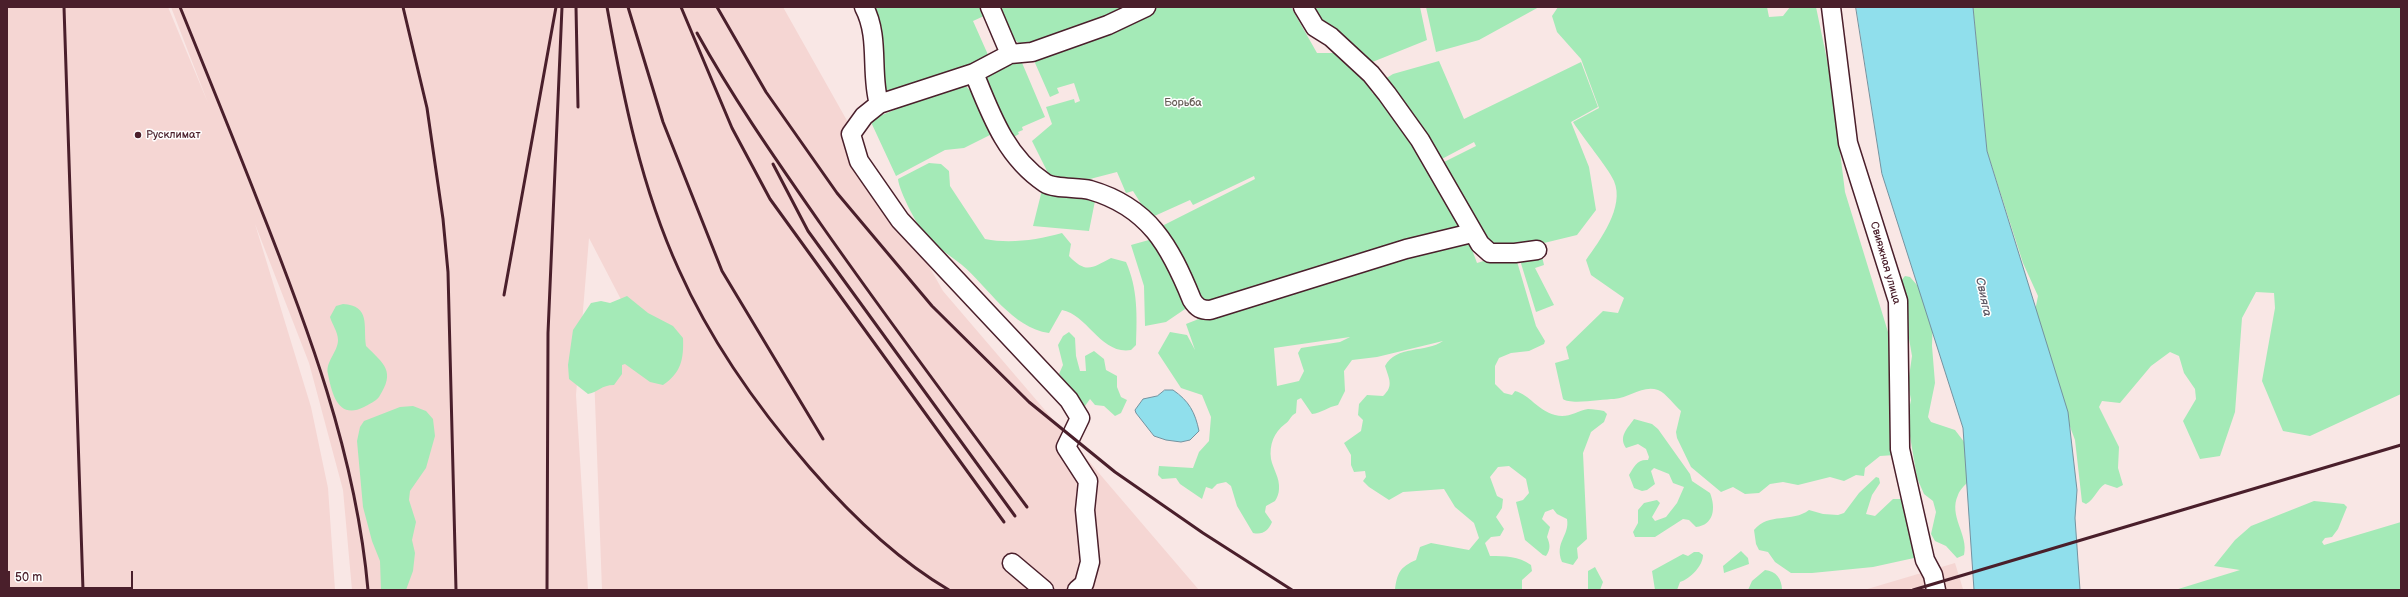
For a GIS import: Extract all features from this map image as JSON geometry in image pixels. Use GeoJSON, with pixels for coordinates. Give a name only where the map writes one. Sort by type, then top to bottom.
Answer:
{"type":"FeatureCollection","features":[{"type":"Feature","properties":{"kind":"street"},"geometry":{"type":"LineString","coordinates":[[864,7],[868,14],[875,56],[875,88],[879,104]]}},
{"type":"Feature","properties":{"kind":"street"},"geometry":{"type":"LineString","coordinates":[[990,7],[1010,54]]}},
{"type":"Feature","properties":{"kind":"street"},"geometry":{"type":"LineString","coordinates":[[1076,590],[1084,584],[1090,562],[1085,510],[1088,481],[1066,447],[1080,418],[1069,400],[900,220],[859,161],[851,134],[864,116],[879,104],[974,73],[1010,54],[1032,52],[1108,26],[1146,7]]}},
{"type":"Feature","properties":{"kind":"street"},"geometry":{"type":"LineString","coordinates":[[1303,7],[1315,27],[1331,37],[1371,74],[1387,94],[1420,140],[1472,233],[1490,253],[1516,253],[1538,250]]}},
{"type":"Feature","properties":{"kind":"street","name":"Свияжная улица"},"geometry":{"type":"LineString","coordinates":[[1831,7],[1848,143],[1898,301],[1900,449],[1925,560],[1933,575],[1936,590]]}},
{"type":"Feature","properties":{"kind":"street"},"geometry":{"type":"LineString","coordinates":[[974,73],[993,121],[1004,140],[1023,166],[1047,184],[1099,193],[1117,200],[1146,220],[1164,242],[1192,300],[1196,307],[1202,310],[1210,310],[1406,249],[1472,233]]}},
{"type":"Feature","properties":{"kind":"street"},"geometry":{"type":"LineString","coordinates":[[1012,563],[1044,590]]}},
{"type":"Feature","properties":{"kind":"shaded area"},"geometry":{"type":"Polygon","coordinates":[[[7,7],[168,7],[208,103],[171,7],[783,7],[943,291],[1199,590],[602,590],[593,346],[654,363],[589,238],[576,395],[588,590],[352,590],[343,490],[309,363],[255,224],[311,407],[328,488],[335,590],[7,590],[7,7]]]}},
{"type":"Feature","properties":{"kind":"shaded area"},"geometry":{"type":"Polygon","coordinates":[[[1955,563],[1963,589],[1864,590],[1955,563]]]}},
{"type":"Feature","properties":{"kind":"green space"},"geometry":{"type":"Polygon","coordinates":[[[871,7],[980,7],[984,16],[973,21],[989,57],[967,67],[885,94],[871,7]]]}},
{"type":"Feature","properties":{"kind":"green space"},"geometry":{"type":"Polygon","coordinates":[[[997,7],[1132,7],[1108,20],[1023,46],[1012,38],[997,7]]]}},
{"type":"Feature","properties":{"kind":"green space","name":"Борьба"},"geometry":{"type":"Polygon","coordinates":[[[1157,7],[1291,7],[1317,53],[1341,53],[1358,68],[1373,94],[1378,91],[1396,112],[1461,227],[1206,304],[1199,298],[1160,227],[1255,179],[1254,176],[1193,205],[1190,200],[1150,218],[1133,191],[1126,193],[1117,172],[1090,179],[1050,177],[1032,141],[1052,124],[1046,107],[1074,99],[1075,103],[1080,101],[1074,83],[1057,88],[1059,93],[1050,97],[1032,56],[1127,23],[1157,7]]]}},
{"type":"Feature","properties":{"kind":"green space"},"geometry":{"type":"Polygon","coordinates":[[[1307,7],[1420,7],[1427,40],[1370,63],[1307,7]]]}},
{"type":"Feature","properties":{"kind":"green space"},"geometry":{"type":"Polygon","coordinates":[[[1426,7],[1539,7],[1479,40],[1436,52],[1426,7]]]}},
{"type":"Feature","properties":{"kind":"green space"},"geometry":{"type":"Polygon","coordinates":[[[1558,7],[1767,7],[1769,17],[1783,16],[1790,7],[1816,7],[1831,79],[1845,192],[1888,332],[1895,455],[1880,456],[1865,468],[1864,476],[1856,475],[1844,481],[1830,477],[1798,485],[1783,482],[1770,484],[1759,493],[1745,494],[1733,487],[1721,492],[1691,467],[1677,438],[1676,432],[1681,411],[1658,390],[1641,390],[1614,399],[1573,402],[1563,399],[1555,363],[1569,359],[1566,347],[1603,311],[1618,313],[1624,298],[1591,275],[1586,260],[1604,233],[1614,212],[1617,191],[1611,175],[1573,122],[1599,108],[1581,59],[1557,32],[1552,16],[1558,7]]]}},
{"type":"Feature","properties":{"kind":"green space"},"geometry":{"type":"Polygon","coordinates":[[[1973,7],[2401,7],[2401,394],[2310,436],[2283,431],[2262,381],[2275,308],[2274,293],[2256,292],[2242,318],[2235,412],[2220,456],[2200,459],[2183,421],[2196,399],[2195,389],[2184,373],[2179,356],[2170,352],[2151,366],[2120,403],[2102,401],[2099,407],[2119,447],[2118,468],[2123,485],[2117,488],[2105,484],[2089,502],[2086,504],[2082,502],[2075,440],[2051,376],[2031,331],[2038,296],[2023,263],[1987,151],[1973,7]]]}},
{"type":"Feature","properties":{"kind":"green space"},"geometry":{"type":"Polygon","coordinates":[[[1020,58],[1045,117],[1022,127],[1023,130],[1018,132],[1019,134],[1010,139],[986,82],[987,70],[1020,58]]]}},
{"type":"Feature","properties":{"kind":"green space"},"geometry":{"type":"Polygon","coordinates":[[[1439,61],[1464,119],[1581,62],[1598,107],[1571,122],[1589,167],[1596,210],[1577,235],[1515,250],[1491,249],[1440,164],[1476,146],[1474,142],[1438,161],[1385,79],[1393,74],[1439,61]]]}},
{"type":"Feature","properties":{"kind":"green space"},"geometry":{"type":"Polygon","coordinates":[[[962,82],[978,99],[994,133],[964,148],[945,150],[896,176],[870,120],[962,82]]]}},
{"type":"Feature","properties":{"kind":"green space"},"geometry":{"type":"Polygon","coordinates":[[[929,163],[941,164],[949,171],[950,186],[985,239],[1014,241],[1043,238],[1062,233],[1071,244],[1069,256],[1080,265],[1089,268],[1094,267],[1111,258],[1126,262],[1135,292],[1136,345],[1131,350],[1120,350],[1111,347],[1080,319],[1071,313],[1062,310],[1049,333],[1036,330],[1012,315],[972,274],[928,238],[915,219],[899,185],[898,179],[929,163]]]}},
{"type":"Feature","properties":{"kind":"green space"},"geometry":{"type":"Polygon","coordinates":[[[1042,190],[1096,196],[1089,231],[1033,226],[1042,190]]]}},
{"type":"Feature","properties":{"kind":"green space"},"geometry":{"type":"Polygon","coordinates":[[[1156,238],[1188,307],[1166,322],[1145,326],[1144,286],[1131,245],[1156,238]]]}},
{"type":"Feature","properties":{"kind":"green space"},"geometry":{"type":"Polygon","coordinates":[[[1468,239],[1477,263],[1490,259],[1516,258],[1536,326],[1545,341],[1544,344],[1529,351],[1511,353],[1499,358],[1495,366],[1495,384],[1504,393],[1512,395],[1515,391],[1520,393],[1543,410],[1555,415],[1564,416],[1588,409],[1604,411],[1607,414],[1604,422],[1591,432],[1583,453],[1587,539],[1577,548],[1578,558],[1573,565],[1562,562],[1560,549],[1566,530],[1567,519],[1557,514],[1553,509],[1545,512],[1542,519],[1550,527],[1547,537],[1549,549],[1546,556],[1525,540],[1516,502],[1523,500],[1529,493],[1526,479],[1509,466],[1498,467],[1490,477],[1497,496],[1503,499],[1502,508],[1496,517],[1504,529],[1500,536],[1491,537],[1485,543],[1490,556],[1507,556],[1517,558],[1531,565],[1532,571],[1522,580],[1522,590],[1395,590],[1400,571],[1406,565],[1416,560],[1420,547],[1431,543],[1469,550],[1479,538],[1474,523],[1455,507],[1444,489],[1403,492],[1389,500],[1369,487],[1363,481],[1366,477],[1365,471],[1354,472],[1351,465],[1351,455],[1344,443],[1361,431],[1363,420],[1358,415],[1359,404],[1367,395],[1383,396],[1389,389],[1390,382],[1385,366],[1390,359],[1404,352],[1436,345],[1443,341],[1377,357],[1352,360],[1344,371],[1345,391],[1338,405],[1312,414],[1301,398],[1297,400],[1296,413],[1281,427],[1273,439],[1271,459],[1279,485],[1279,491],[1275,501],[1266,506],[1265,512],[1272,522],[1265,532],[1253,533],[1237,506],[1231,486],[1226,482],[1217,484],[1212,489],[1206,487],[1202,499],[1180,484],[1176,478],[1162,479],[1158,475],[1159,466],[1193,468],[1199,452],[1209,441],[1211,417],[1202,395],[1181,388],[1158,353],[1170,332],[1187,335],[1195,350],[1186,324],[1219,311],[1468,239]],[[1350,337],[1274,348],[1277,386],[1299,381],[1304,371],[1298,353],[1301,348],[1340,342],[1350,337]]]}},
{"type":"Feature","properties":{"kind":"green space"},"geometry":{"type":"Polygon","coordinates":[[[1541,252],[1544,265],[1535,268],[1554,305],[1536,312],[1519,257],[1541,252]]]}},
{"type":"Feature","properties":{"kind":"green space"},"geometry":{"type":"Polygon","coordinates":[[[1905,276],[1910,277],[1924,293],[1933,316],[1932,346],[1935,383],[1928,417],[1931,422],[1955,430],[1968,447],[1970,480],[1958,495],[1955,510],[1965,548],[1964,555],[1957,558],[1946,546],[1935,541],[1931,534],[1936,512],[1933,501],[1924,494],[1917,478],[1908,414],[1911,400],[1908,384],[1912,356],[1901,292],[1901,281],[1905,276]]]}},
{"type":"Feature","properties":{"kind":"green space"},"geometry":{"type":"Polygon","coordinates":[[[627,296],[648,313],[673,326],[683,338],[683,353],[680,365],[674,376],[663,385],[650,382],[625,364],[622,365],[622,374],[614,385],[603,387],[588,394],[569,379],[568,365],[573,330],[591,303],[601,301],[610,303],[627,296]]]}},
{"type":"Feature","properties":{"kind":"green space"},"geometry":{"type":"Polygon","coordinates":[[[343,304],[358,308],[362,313],[365,324],[366,346],[383,363],[387,374],[387,381],[379,397],[372,403],[355,410],[343,408],[338,403],[332,390],[328,374],[328,365],[336,349],[338,340],[330,317],[336,306],[343,304]]]}},
{"type":"Feature","properties":{"kind":"green space"},"geometry":{"type":"Polygon","coordinates":[[[1069,332],[1075,338],[1076,356],[1080,371],[1086,371],[1085,356],[1094,351],[1104,359],[1106,370],[1117,376],[1117,387],[1121,397],[1127,400],[1121,413],[1115,416],[1104,406],[1095,405],[1090,399],[1085,406],[1077,401],[1067,391],[1059,374],[1063,365],[1058,345],[1063,336],[1069,332]]]}},
{"type":"Feature","properties":{"kind":"green space"},"geometry":{"type":"Polygon","coordinates":[[[413,406],[426,411],[433,419],[435,436],[426,468],[410,491],[409,500],[416,522],[412,540],[415,553],[413,571],[406,590],[381,590],[380,561],[372,541],[363,507],[357,441],[360,427],[364,421],[400,407],[413,406]]]}},
{"type":"Feature","properties":{"kind":"green space"},"geometry":{"type":"Polygon","coordinates":[[[1634,419],[1652,424],[1658,429],[1690,474],[1692,481],[1710,493],[1713,510],[1707,523],[1696,527],[1689,520],[1683,519],[1655,537],[1635,537],[1633,532],[1638,523],[1638,510],[1644,503],[1657,500],[1660,503],[1652,517],[1655,521],[1666,517],[1677,503],[1684,487],[1673,483],[1669,474],[1654,468],[1651,471],[1655,484],[1647,490],[1642,491],[1634,488],[1629,475],[1638,462],[1648,460],[1649,457],[1646,449],[1638,444],[1626,448],[1624,444],[1623,436],[1634,419]]]}},
{"type":"Feature","properties":{"kind":"green space"},"geometry":{"type":"Polygon","coordinates":[[[1876,477],[1879,478],[1880,483],[1872,495],[1866,514],[1875,516],[1893,499],[1903,499],[1920,544],[1914,558],[1873,567],[1812,573],[1791,573],[1775,562],[1768,552],[1759,550],[1756,544],[1754,530],[1760,525],[1774,519],[1802,514],[1809,510],[1823,514],[1838,515],[1844,513],[1859,493],[1876,477]]]}},
{"type":"Feature","properties":{"kind":"green space"},"geometry":{"type":"Polygon","coordinates":[[[2314,501],[2344,504],[2347,507],[2338,529],[2332,537],[2325,538],[2322,542],[2324,545],[2401,522],[2401,590],[2175,590],[2240,570],[2214,566],[2235,540],[2251,526],[2314,501]]]}},
{"type":"Feature","properties":{"kind":"green space"},"geometry":{"type":"Polygon","coordinates":[[[1741,551],[1748,558],[1749,564],[1724,573],[1723,566],[1741,551]]]}},
{"type":"Feature","properties":{"kind":"green space"},"geometry":{"type":"Polygon","coordinates":[[[1694,552],[1699,552],[1703,555],[1701,563],[1692,575],[1680,582],[1677,590],[1655,590],[1652,571],[1683,554],[1688,556],[1694,552]]]}},
{"type":"Feature","properties":{"kind":"green space"},"geometry":{"type":"Polygon","coordinates":[[[1595,567],[1603,582],[1600,590],[1588,590],[1588,571],[1595,567]]]}},
{"type":"Feature","properties":{"kind":"green space"},"geometry":{"type":"Polygon","coordinates":[[[1765,570],[1778,576],[1781,582],[1782,590],[1748,590],[1752,581],[1765,570]]]}},
{"type":"Feature","properties":{"kind":"water","name":"Свияга"},"geometry":{"type":"Polygon","coordinates":[[[1856,7],[1973,7],[1987,151],[2068,412],[2077,490],[2075,518],[2080,590],[1974,590],[1963,428],[1882,174],[1856,7]]]}},
{"type":"Feature","properties":{"kind":"water"},"geometry":{"type":"Polygon","coordinates":[[[1165,390],[1173,390],[1179,394],[1187,403],[1196,418],[1199,431],[1190,440],[1181,442],[1166,440],[1154,436],[1136,413],[1135,410],[1143,399],[1157,396],[1165,390]]]}},
{"type":"Feature","properties":{"kind":"railway"},"geometry":{"type":"LineString","coordinates":[[64,7],[83,590]]}},
{"type":"Feature","properties":{"kind":"railway"},"geometry":{"type":"LineString","coordinates":[[180,7],[276,246],[327,391],[353,489],[362,539],[368,590]]}},
{"type":"Feature","properties":{"kind":"railway"},"geometry":{"type":"LineString","coordinates":[[403,7],[427,108],[443,219],[448,272],[456,590]]}},
{"type":"Feature","properties":{"kind":"railway"},"geometry":{"type":"LineString","coordinates":[[504,295],[556,7]]}},
{"type":"Feature","properties":{"kind":"railway"},"geometry":{"type":"LineString","coordinates":[[547,590],[548,333],[562,7]]}},
{"type":"Feature","properties":{"kind":"railway"},"geometry":{"type":"LineString","coordinates":[[576,7],[578,107]]}},
{"type":"Feature","properties":{"kind":"railway"},"geometry":{"type":"LineString","coordinates":[[607,7],[635,141],[654,206],[679,270],[706,323],[737,374],[754,398],[772,422],[825,485],[858,519],[892,550],[929,578],[949,590]]}},
{"type":"Feature","properties":{"kind":"railway"},"geometry":{"type":"LineString","coordinates":[[628,7],[663,122],[722,271],[823,439]]}},
{"type":"Feature","properties":{"kind":"railway"},"geometry":{"type":"LineString","coordinates":[[681,7],[732,128],[770,199],[1004,522]]}},
{"type":"Feature","properties":{"kind":"railway"},"geometry":{"type":"LineString","coordinates":[[717,7],[766,92],[837,193],[932,306],[1029,402],[1115,472],[1203,533],[1292,590]]}},
{"type":"Feature","properties":{"kind":"railway"},"geometry":{"type":"LineString","coordinates":[[697,33],[741,106],[845,259],[1027,507]]}},
{"type":"Feature","properties":{"kind":"railway"},"geometry":{"type":"LineString","coordinates":[[773,164],[808,231],[1015,516]]}},
{"type":"Feature","properties":{"kind":"railway"},"geometry":{"type":"LineString","coordinates":[[1913,590],[2401,445]]}},
{"type":"Feature","properties":{"kind":"place","name":"Русклимат"},"geometry":{"type":"Point","coordinates":[138,135]}}]}
